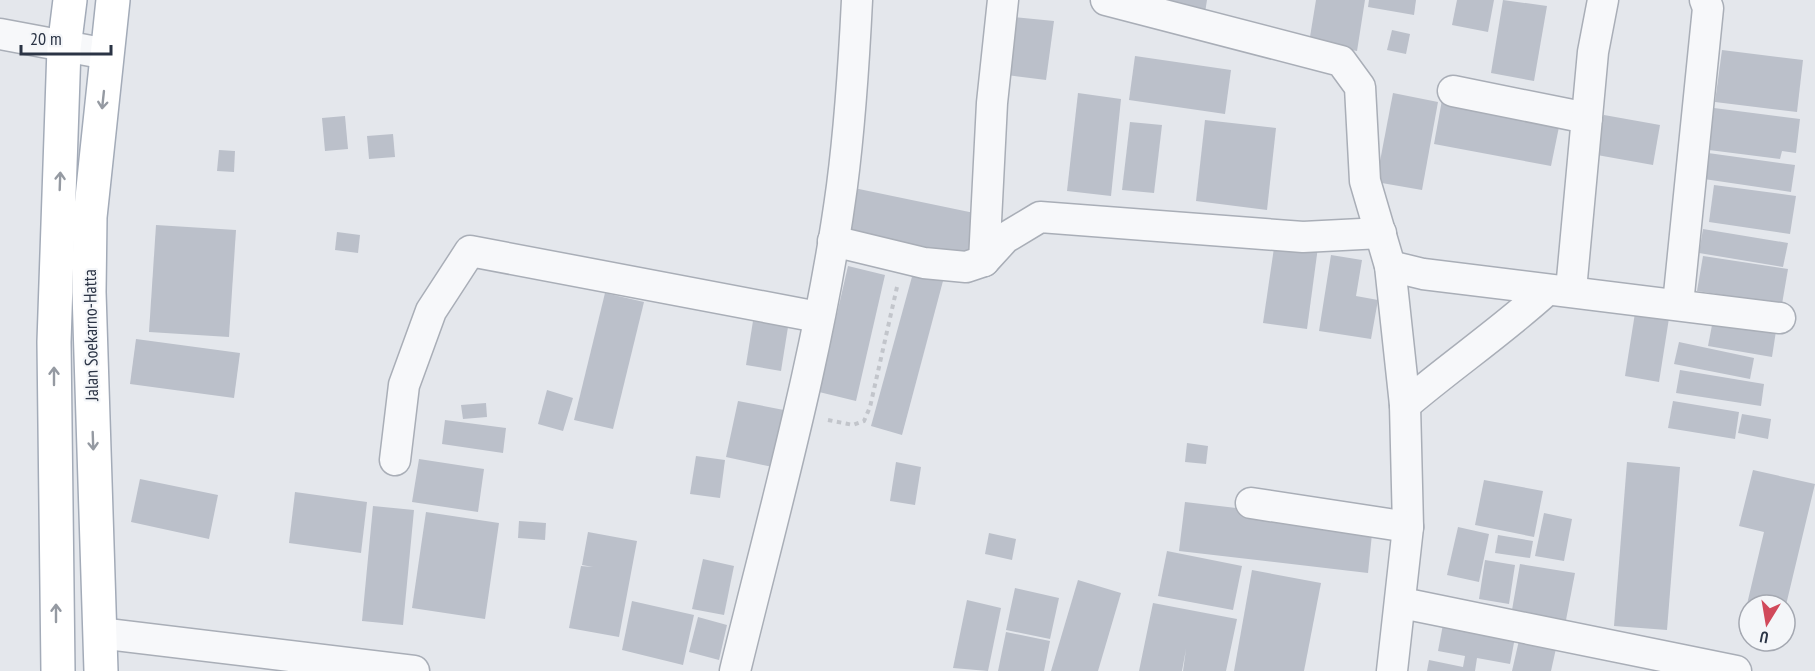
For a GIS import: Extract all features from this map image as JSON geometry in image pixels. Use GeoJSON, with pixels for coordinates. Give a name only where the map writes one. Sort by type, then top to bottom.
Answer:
{"type":"FeatureCollection","features":[{"type":"Feature","properties":{"kind":"main road","name":"Jalan Soekarno-Hatta"},"geometry":{"type":"LineString","coordinates":[[58,671],[54,342],[64,48],[70,0]]}},
{"type":"Feature","properties":{"kind":"main road","name":"Jalan Soekarno-Hatta"},"geometry":{"type":"LineString","coordinates":[[101,671],[89,292],[90,217],[113,0]]}},
{"type":"Feature","properties":{"kind":"street"},"geometry":{"type":"LineString","coordinates":[[735,671],[798,415],[833,241],[848,132],[857,0]]}},
{"type":"Feature","properties":{"kind":"street"},"geometry":{"type":"LineString","coordinates":[[984,261],[992,102],[1003,0]]}},
{"type":"Feature","properties":{"kind":"street"},"geometry":{"type":"LineString","coordinates":[[1106,0],[1341,61],[1360,87],[1365,181],[1390,266],[1405,405],[1408,527],[1402,603],[1392,671]]}},
{"type":"Feature","properties":{"kind":"street"},"geometry":{"type":"LineString","coordinates":[[1405,405],[1454,363],[1559,290],[1587,118],[1593,52],[1603,0]]}},
{"type":"Feature","properties":{"kind":"street"},"geometry":{"type":"LineString","coordinates":[[1678,304],[1708,8],[1705,0]]}},
{"type":"Feature","properties":{"kind":"street"},"geometry":{"type":"LineString","coordinates":[[0,34],[64,48],[107,54]]}},
{"type":"Feature","properties":{"kind":"street"},"geometry":{"type":"LineString","coordinates":[[1453,91],[1587,118]]}},
{"type":"Feature","properties":{"kind":"street"},"geometry":{"type":"LineString","coordinates":[[833,241],[924,263],[966,267],[984,261],[1005,238],[1040,217],[1303,237],[1381,233]]}},
{"type":"Feature","properties":{"kind":"street"},"geometry":{"type":"LineString","coordinates":[[395,460],[404,385],[431,311],[470,251],[818,317]]}},
{"type":"Feature","properties":{"kind":"street"},"geometry":{"type":"LineString","coordinates":[[1390,266],[1423,274],[1780,318]]}},
{"type":"Feature","properties":{"kind":"street"},"geometry":{"type":"LineString","coordinates":[[1251,503],[1408,527]]}},
{"type":"Feature","properties":{"kind":"street"},"geometry":{"type":"LineString","coordinates":[[1402,603],[1736,671]]}},
{"type":"Feature","properties":{"kind":"street"},"geometry":{"type":"LineString","coordinates":[[99,633],[414,671]]}},
{"type":"Feature","properties":{"kind":"path"},"geometry":{"type":"LineString","coordinates":[[798,415],[852,425],[864,421],[870,407],[897,286]]}},
{"type":"Feature","properties":{"kind":"building"},"geometry":{"type":"Polygon","coordinates":[[[1151,0],[1207,0],[1204,19],[1151,0]]]}},
{"type":"Feature","properties":{"kind":"building"},"geometry":{"type":"Polygon","coordinates":[[[1316,0],[1365,0],[1357,51],[1309,43],[1316,0]]]}},
{"type":"Feature","properties":{"kind":"building"},"geometry":{"type":"Polygon","coordinates":[[[1369,0],[1416,0],[1414,15],[1368,7],[1369,0]]]}},
{"type":"Feature","properties":{"kind":"building"},"geometry":{"type":"Polygon","coordinates":[[[1457,0],[1494,0],[1488,32],[1452,25],[1457,0]]]}},
{"type":"Feature","properties":{"kind":"building"},"geometry":{"type":"Polygon","coordinates":[[[1503,0],[1547,6],[1534,81],[1491,73],[1503,0]]]}},
{"type":"Feature","properties":{"kind":"building"},"geometry":{"type":"Polygon","coordinates":[[[1013,17],[1054,21],[1046,80],[1007,75],[1013,17]]]}},
{"type":"Feature","properties":{"kind":"building"},"geometry":{"type":"Polygon","coordinates":[[[1392,30],[1410,34],[1406,54],[1387,50],[1392,30]]]}},
{"type":"Feature","properties":{"kind":"building"},"geometry":{"type":"Polygon","coordinates":[[[1722,50],[1803,60],[1797,112],[1715,102],[1722,50]]]}},
{"type":"Feature","properties":{"kind":"building"},"geometry":{"type":"Polygon","coordinates":[[[1135,56],[1231,70],[1225,114],[1129,100],[1135,56]]]}},
{"type":"Feature","properties":{"kind":"building"},"geometry":{"type":"Polygon","coordinates":[[[1078,93],[1121,99],[1111,196],[1067,191],[1078,93]]]}},
{"type":"Feature","properties":{"kind":"building"},"geometry":{"type":"Polygon","coordinates":[[[1393,93],[1438,102],[1422,190],[1376,182],[1393,93]]]}},
{"type":"Feature","properties":{"kind":"building"},"geometry":{"type":"Polygon","coordinates":[[[1442,100],[1560,122],[1551,166],[1434,144],[1442,100]]]}},
{"type":"Feature","properties":{"kind":"building"},"geometry":{"type":"Polygon","coordinates":[[[1714,108],[1800,119],[1796,153],[1782,151],[1780,159],[1709,150],[1714,108]]]}},
{"type":"Feature","properties":{"kind":"building"},"geometry":{"type":"Polygon","coordinates":[[[1604,115],[1660,125],[1653,165],[1597,155],[1604,115]]]}},
{"type":"Feature","properties":{"kind":"building"},"geometry":{"type":"Polygon","coordinates":[[[345,116],[348,149],[325,151],[322,118],[345,116]]]}},
{"type":"Feature","properties":{"kind":"building"},"geometry":{"type":"Polygon","coordinates":[[[1205,120],[1276,128],[1267,210],[1196,201],[1205,120]]]}},
{"type":"Feature","properties":{"kind":"building"},"geometry":{"type":"Polygon","coordinates":[[[1130,122],[1162,125],[1154,193],[1122,190],[1130,122]]]}},
{"type":"Feature","properties":{"kind":"building"},"geometry":{"type":"Polygon","coordinates":[[[393,134],[395,157],[369,159],[367,136],[393,134]]]}},
{"type":"Feature","properties":{"kind":"building"},"geometry":{"type":"Polygon","coordinates":[[[219,150],[235,151],[234,172],[217,171],[219,150]]]}},
{"type":"Feature","properties":{"kind":"building"},"geometry":{"type":"Polygon","coordinates":[[[1708,153],[1795,165],[1791,192],[1704,179],[1708,153]]]}},
{"type":"Feature","properties":{"kind":"building"},"geometry":{"type":"Polygon","coordinates":[[[1714,185],[1796,196],[1790,234],[1709,222],[1714,185]]]}},
{"type":"Feature","properties":{"kind":"building"},"geometry":{"type":"Polygon","coordinates":[[[854,188],[979,214],[969,263],[844,237],[854,188]]]}},
{"type":"Feature","properties":{"kind":"building"},"geometry":{"type":"Polygon","coordinates":[[[156,225],[236,230],[229,337],[149,332],[156,225]]]}},
{"type":"Feature","properties":{"kind":"building"},"geometry":{"type":"Polygon","coordinates":[[[1703,229],[1788,243],[1783,267],[1699,253],[1703,229]]]}},
{"type":"Feature","properties":{"kind":"building"},"geometry":{"type":"Polygon","coordinates":[[[337,232],[360,235],[358,253],[335,250],[337,232]]]}},
{"type":"Feature","properties":{"kind":"building"},"geometry":{"type":"Polygon","coordinates":[[[1275,241],[1318,247],[1307,329],[1263,323],[1275,241]]]}},
{"type":"Feature","properties":{"kind":"building"},"geometry":{"type":"Polygon","coordinates":[[[1331,255],[1362,260],[1356,296],[1378,300],[1371,339],[1319,331],[1331,255]]]}},
{"type":"Feature","properties":{"kind":"building"},"geometry":{"type":"Polygon","coordinates":[[[1703,256],[1788,269],[1782,304],[1697,291],[1703,256]]]}},
{"type":"Feature","properties":{"kind":"building"},"geometry":{"type":"Polygon","coordinates":[[[848,266],[885,275],[856,401],[819,392],[848,266]]]}},
{"type":"Feature","properties":{"kind":"building"},"geometry":{"type":"Polygon","coordinates":[[[913,273],[943,281],[902,435],[871,426],[913,273]]]}},
{"type":"Feature","properties":{"kind":"building"},"geometry":{"type":"Polygon","coordinates":[[[605,293],[644,302],[613,429],[574,420],[605,293]]]}},
{"type":"Feature","properties":{"kind":"building"},"geometry":{"type":"Polygon","coordinates":[[[1635,313],[1669,318],[1659,382],[1625,376],[1635,313]]]}},
{"type":"Feature","properties":{"kind":"building"},"geometry":{"type":"Polygon","coordinates":[[[1713,320],[1776,331],[1772,357],[1708,346],[1713,320]]]}},
{"type":"Feature","properties":{"kind":"building"},"geometry":{"type":"Polygon","coordinates":[[[753,321],[788,327],[781,371],[746,365],[753,321]]]}},
{"type":"Feature","properties":{"kind":"building"},"geometry":{"type":"Polygon","coordinates":[[[136,339],[240,353],[234,398],[130,384],[136,339]]]}},
{"type":"Feature","properties":{"kind":"building"},"geometry":{"type":"Polygon","coordinates":[[[1679,342],[1754,358],[1750,379],[1674,364],[1679,342]]]}},
{"type":"Feature","properties":{"kind":"building"},"geometry":{"type":"Polygon","coordinates":[[[1680,370],[1764,384],[1761,406],[1676,393],[1680,370]]]}},
{"type":"Feature","properties":{"kind":"building"},"geometry":{"type":"Polygon","coordinates":[[[547,390],[573,398],[563,431],[538,424],[547,390]]]}},
{"type":"Feature","properties":{"kind":"building"},"geometry":{"type":"Polygon","coordinates":[[[738,401],[789,411],[777,468],[726,457],[738,401]]]}},
{"type":"Feature","properties":{"kind":"building"},"geometry":{"type":"Polygon","coordinates":[[[1673,401],[1739,412],[1735,439],[1668,428],[1673,401]]]}},
{"type":"Feature","properties":{"kind":"building"},"geometry":{"type":"Polygon","coordinates":[[[486,403],[487,417],[463,419],[461,405],[486,403]]]}},
{"type":"Feature","properties":{"kind":"building"},"geometry":{"type":"Polygon","coordinates":[[[1742,414],[1771,419],[1768,439],[1738,433],[1742,414]]]}},
{"type":"Feature","properties":{"kind":"building"},"geometry":{"type":"Polygon","coordinates":[[[445,420],[506,428],[503,453],[442,444],[445,420]]]}},
{"type":"Feature","properties":{"kind":"building"},"geometry":{"type":"Polygon","coordinates":[[[1187,443],[1208,446],[1206,464],[1185,462],[1187,443]]]}},
{"type":"Feature","properties":{"kind":"building"},"geometry":{"type":"Polygon","coordinates":[[[696,456],[725,460],[720,498],[690,494],[696,456]]]}},
{"type":"Feature","properties":{"kind":"building"},"geometry":{"type":"Polygon","coordinates":[[[419,459],[484,469],[478,512],[412,502],[419,459]]]}},
{"type":"Feature","properties":{"kind":"building"},"geometry":{"type":"Polygon","coordinates":[[[896,462],[921,467],[915,505],[890,501],[896,462]]]}},
{"type":"Feature","properties":{"kind":"building"},"geometry":{"type":"Polygon","coordinates":[[[1627,462],[1680,467],[1667,630],[1614,626],[1627,462]]]}},
{"type":"Feature","properties":{"kind":"building"},"geometry":{"type":"Polygon","coordinates":[[[1753,470],[1815,484],[1789,593],[1750,593],[1764,532],[1739,526],[1753,470]]]}},
{"type":"Feature","properties":{"kind":"building"},"geometry":{"type":"Polygon","coordinates":[[[140,479],[218,495],[209,539],[131,522],[140,479]]]}},
{"type":"Feature","properties":{"kind":"building"},"geometry":{"type":"Polygon","coordinates":[[[1484,480],[1543,491],[1534,537],[1475,525],[1484,480]]]}},
{"type":"Feature","properties":{"kind":"building"},"geometry":{"type":"Polygon","coordinates":[[[295,492],[367,502],[361,553],[289,543],[295,492]]]}},
{"type":"Feature","properties":{"kind":"building"},"geometry":{"type":"Polygon","coordinates":[[[1185,502],[1373,524],[1368,573],[1179,551],[1185,502]]]}},
{"type":"Feature","properties":{"kind":"building"},"geometry":{"type":"Polygon","coordinates":[[[373,506],[414,510],[403,625],[362,621],[373,506]]]}},
{"type":"Feature","properties":{"kind":"building"},"geometry":{"type":"Polygon","coordinates":[[[426,512],[499,523],[485,619],[412,608],[426,512]]]}},
{"type":"Feature","properties":{"kind":"building"},"geometry":{"type":"Polygon","coordinates":[[[1544,513],[1572,519],[1564,561],[1535,556],[1544,513]]]}},
{"type":"Feature","properties":{"kind":"building"},"geometry":{"type":"Polygon","coordinates":[[[519,521],[546,523],[545,540],[518,538],[519,521]]]}},
{"type":"Feature","properties":{"kind":"building"},"geometry":{"type":"Polygon","coordinates":[[[1458,527],[1489,534],[1479,582],[1447,575],[1458,527]]]}},
{"type":"Feature","properties":{"kind":"building"},"geometry":{"type":"Polygon","coordinates":[[[588,532],[637,541],[619,637],[569,628],[581,566],[593,567],[582,565],[588,532]]]}},
{"type":"Feature","properties":{"kind":"building"},"geometry":{"type":"Polygon","coordinates":[[[989,533],[1016,539],[1012,560],[985,554],[989,533]]]}},
{"type":"Feature","properties":{"kind":"building"},"geometry":{"type":"Polygon","coordinates":[[[1498,535],[1533,541],[1530,558],[1495,553],[1498,535]]]}},
{"type":"Feature","properties":{"kind":"building"},"geometry":{"type":"Polygon","coordinates":[[[1167,551],[1242,566],[1233,610],[1158,596],[1167,551]]]}},
{"type":"Feature","properties":{"kind":"building"},"geometry":{"type":"Polygon","coordinates":[[[703,559],[734,566],[724,615],[692,609],[703,559]]]}},
{"type":"Feature","properties":{"kind":"building"},"geometry":{"type":"Polygon","coordinates":[[[1485,560],[1515,565],[1509,604],[1479,599],[1485,560]]]}},
{"type":"Feature","properties":{"kind":"building"},"geometry":{"type":"Polygon","coordinates":[[[1520,564],[1575,573],[1566,620],[1512,610],[1520,564]]]}},
{"type":"Feature","properties":{"kind":"building"},"geometry":{"type":"Polygon","coordinates":[[[1252,570],[1321,583],[1304,671],[1234,671],[1252,570]]]}},
{"type":"Feature","properties":{"kind":"building"},"geometry":{"type":"Polygon","coordinates":[[[1078,580],[1121,593],[1098,671],[1051,671],[1078,580]]]}},
{"type":"Feature","properties":{"kind":"building"},"geometry":{"type":"Polygon","coordinates":[[[1015,588],[1059,598],[1050,639],[1006,630],[1015,588]]]}},
{"type":"Feature","properties":{"kind":"building"},"geometry":{"type":"Polygon","coordinates":[[[967,600],[1001,608],[988,671],[953,668],[967,600]]]}},
{"type":"Feature","properties":{"kind":"building"},"geometry":{"type":"Polygon","coordinates":[[[632,601],[694,615],[683,665],[622,650],[632,601]]]}},
{"type":"Feature","properties":{"kind":"building"},"geometry":{"type":"Polygon","coordinates":[[[1153,603],[1237,619],[1226,671],[1183,671],[1186,649],[1182,671],[1139,671],[1153,603]]]}},
{"type":"Feature","properties":{"kind":"building"},"geometry":{"type":"Polygon","coordinates":[[[698,617],[727,625],[719,660],[689,652],[698,617]]]}},
{"type":"Feature","properties":{"kind":"building"},"geometry":{"type":"Polygon","coordinates":[[[1444,619],[1516,632],[1510,664],[1477,658],[1475,671],[1427,671],[1429,660],[1463,667],[1465,656],[1438,651],[1444,619]]]}},
{"type":"Feature","properties":{"kind":"building"},"geometry":{"type":"Polygon","coordinates":[[[1006,632],[1050,641],[1044,671],[998,671],[1006,632]]]}},
{"type":"Feature","properties":{"kind":"building"},"geometry":{"type":"Polygon","coordinates":[[[1520,636],[1557,644],[1551,671],[1512,671],[1520,636]]]}}]}
